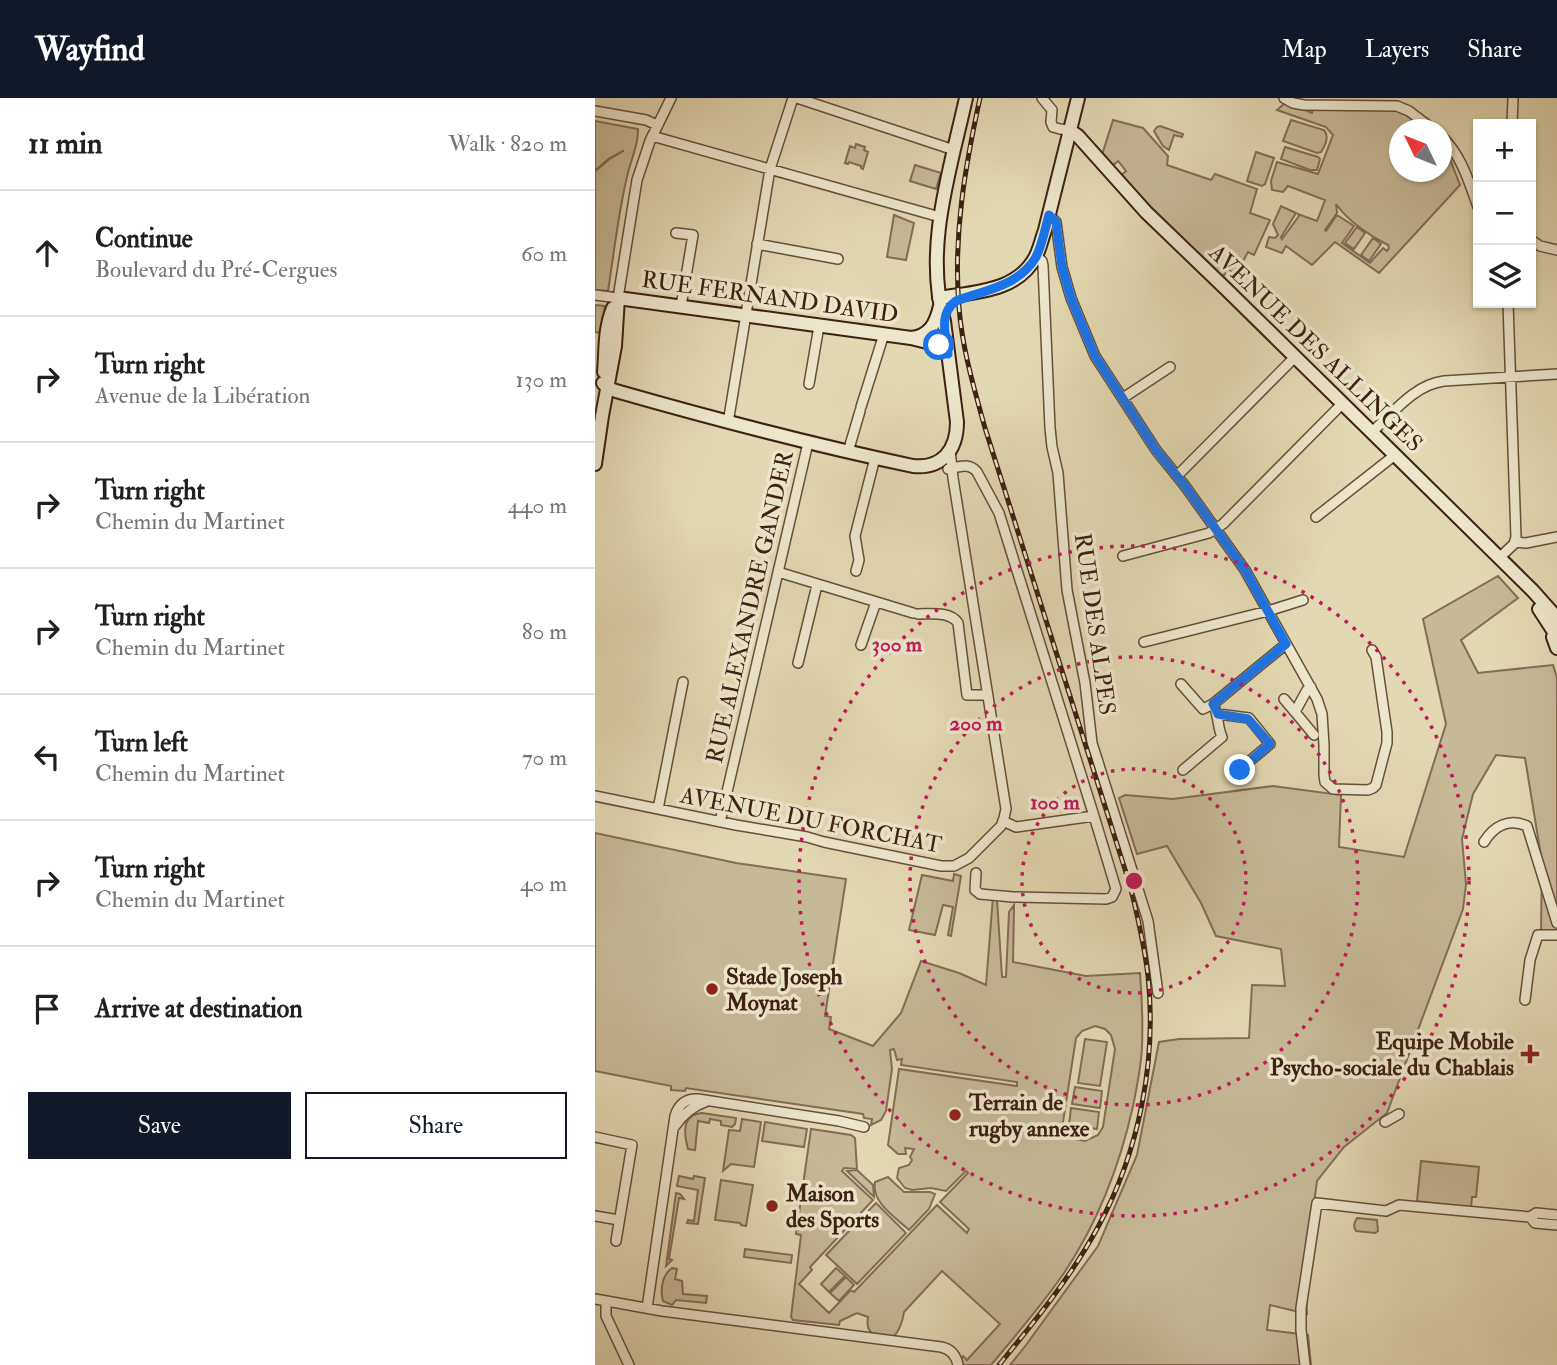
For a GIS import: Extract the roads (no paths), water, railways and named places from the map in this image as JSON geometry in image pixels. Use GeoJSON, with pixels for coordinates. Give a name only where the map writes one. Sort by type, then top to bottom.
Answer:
{"type":"FeatureCollection","features":[{"type":"Feature","properties":{"kind":"main road"},"geometry":{"type":"LineString","coordinates":[[605,385],[628,395],[808,443],[922,467],[934,464],[948,469],[950,450],[957,428],[940,302],[937,246],[940,217],[966,98]]}},
{"type":"Feature","properties":{"kind":"main road"},"geometry":{"type":"LineString","coordinates":[[940,302],[1002,286],[1016,279],[1036,256],[1078,98]]}},
{"type":"Feature","properties":{"kind":"main road","name":"AVENUE DES ALLINGES"},"geometry":{"type":"LineString","coordinates":[[1069,130],[1076,134],[1146,212],[1499,558],[1556,630]]}},
{"type":"Feature","properties":{"kind":"main road"},"geometry":{"type":"LineString","coordinates":[[1062,162],[1074,149],[1091,150]]}},
{"type":"Feature","properties":{"kind":"main road"},"geometry":{"type":"LineString","coordinates":[[937,270],[949,287],[978,293]]}},
{"type":"Feature","properties":{"kind":"main road"},"geometry":{"type":"LineString","coordinates":[[944,321],[946,312],[953,303],[978,293]]}},
{"type":"Feature","properties":{"kind":"main road"},"geometry":{"type":"LineString","coordinates":[[595,464],[598,417],[618,298]]}},
{"type":"Feature","properties":{"kind":"main road","name":"RUE FERNAND DAVID"},"geometry":{"type":"LineString","coordinates":[[618,298],[911,338],[929,331],[936,321],[940,302]]}},
{"type":"Feature","properties":{"kind":"main road"},"geometry":{"type":"LineString","coordinates":[[911,338],[939,345],[948,354]]}},
{"type":"Feature","properties":{"kind":"main road"},"geometry":{"type":"LineString","coordinates":[[598,417],[611,401],[628,395]]}},
{"type":"Feature","properties":{"kind":"main road","name":"AVENUE DES ALLINGES"},"geometry":{"type":"LineString","coordinates":[[1514,575],[1533,591],[1557,618]]}},
{"type":"Feature","properties":{"kind":"main road"},"geometry":{"type":"LineString","coordinates":[[1556,630],[1553,639],[1557,648]]}},
{"type":"Feature","properties":{"kind":"street"},"geometry":{"type":"LineString","coordinates":[[595,295],[618,298],[634,194],[652,136],[671,98]]}},
{"type":"Feature","properties":{"kind":"street"},"geometry":{"type":"LineString","coordinates":[[727,423],[770,169],[795,98],[954,150]]}},
{"type":"Feature","properties":{"kind":"street","name":"AVENUE DES ALLINGES"},"geometry":{"type":"LineString","coordinates":[[1042,98],[1052,110],[1053,127],[1069,130]]}},
{"type":"Feature","properties":{"kind":"street"},"geometry":{"type":"LineString","coordinates":[[1284,98],[1304,105],[1395,106],[1409,111]]}},
{"type":"Feature","properties":{"kind":"street"},"geometry":{"type":"LineString","coordinates":[[1396,98],[1420,119]]}},
{"type":"Feature","properties":{"kind":"street"},"geometry":{"type":"LineString","coordinates":[[1511,119],[1513,99]]}},
{"type":"Feature","properties":{"kind":"street"},"geometry":{"type":"LineString","coordinates":[[595,111],[646,120],[657,125]]}},
{"type":"Feature","properties":{"kind":"street"},"geometry":{"type":"LineString","coordinates":[[652,136],[940,217]]}},
{"type":"Feature","properties":{"kind":"street"},"geometry":{"type":"LineString","coordinates":[[1452,148],[1473,182]]}},
{"type":"Feature","properties":{"kind":"street"},"geometry":{"type":"LineString","coordinates":[[1049,215],[1056,222],[1062,267],[1079,320],[1095,356],[1156,450],[1245,570],[1321,706],[1325,782],[1333,789],[1368,790],[1376,785],[1387,743],[1387,732],[1376,657],[1372,650]]}},
{"type":"Feature","properties":{"kind":"street"},"geometry":{"type":"LineString","coordinates":[[676,233],[693,235],[681,306]]}},
{"type":"Feature","properties":{"kind":"street"},"geometry":{"type":"LineString","coordinates":[[757,243],[838,258]]}},
{"type":"Feature","properties":{"kind":"street"},"geometry":{"type":"LineString","coordinates":[[1536,243],[1557,250]]}},
{"type":"Feature","properties":{"kind":"street","name":"RUE DES ALPES"},"geometry":{"type":"LineString","coordinates":[[1036,256],[1043,266],[1050,428],[1058,473],[1067,590],[1093,743],[1148,921],[1158,993]]}},
{"type":"Feature","properties":{"kind":"street"},"geometry":{"type":"LineString","coordinates":[[1509,308],[1519,539]]}},
{"type":"Feature","properties":{"kind":"street"},"geometry":{"type":"LineString","coordinates":[[809,384],[819,326]]}},
{"type":"Feature","properties":{"kind":"street"},"geometry":{"type":"LineString","coordinates":[[848,452],[884,334]]}},
{"type":"Feature","properties":{"kind":"street"},"geometry":{"type":"LineString","coordinates":[[1177,476],[1295,357]]}},
{"type":"Feature","properties":{"kind":"street"},"geometry":{"type":"LineString","coordinates":[[1123,398],[1170,367]]}},
{"type":"Feature","properties":{"kind":"street"},"geometry":{"type":"LineString","coordinates":[[1372,432],[1412,394],[1425,386],[1444,381],[1557,374]]}},
{"type":"Feature","properties":{"kind":"street"},"geometry":{"type":"LineString","coordinates":[[1123,556],[1216,530],[1343,403]]}},
{"type":"Feature","properties":{"kind":"street","name":"RUE ALEXANDRE GANDER"},"geometry":{"type":"LineString","coordinates":[[720,822],[808,443]]}},
{"type":"Feature","properties":{"kind":"street"},"geometry":{"type":"LineString","coordinates":[[1316,517],[1395,455]]}},
{"type":"Feature","properties":{"kind":"street"},"geometry":{"type":"LineString","coordinates":[[856,571],[859,560],[855,536],[875,458]]}},
{"type":"Feature","properties":{"kind":"street"},"geometry":{"type":"LineString","coordinates":[[976,873],[975,888],[979,894],[1106,899],[1112,897],[1115,892],[1094,816],[999,513],[976,470],[968,466],[948,469],[1005,802],[1003,821],[1016,827],[1094,816]]}},
{"type":"Feature","properties":{"kind":"street"},"geometry":{"type":"LineString","coordinates":[[1499,558],[1519,539],[1557,537]]}},
{"type":"Feature","properties":{"kind":"street"},"geometry":{"type":"LineString","coordinates":[[778,572],[916,613],[951,615],[958,623],[967,695],[988,695]]}},
{"type":"Feature","properties":{"kind":"street"},"geometry":{"type":"LineString","coordinates":[[798,663],[817,585]]}},
{"type":"Feature","properties":{"kind":"street"},"geometry":{"type":"LineString","coordinates":[[1144,642],[1303,600]]}},
{"type":"Feature","properties":{"kind":"street"},"geometry":{"type":"LineString","coordinates":[[861,645],[876,602]]}},
{"type":"Feature","properties":{"kind":"street"},"geometry":{"type":"LineString","coordinates":[[1181,684],[1203,709],[1213,704],[1286,644]]}},
{"type":"Feature","properties":{"kind":"street"},"geometry":{"type":"LineString","coordinates":[[657,809],[683,682]]}},
{"type":"Feature","properties":{"kind":"street"},"geometry":{"type":"LineString","coordinates":[[1295,712],[1311,687]]}},
{"type":"Feature","properties":{"kind":"street"},"geometry":{"type":"LineString","coordinates":[[1284,699],[1314,735]]}},
{"type":"Feature","properties":{"kind":"street"},"geometry":{"type":"LineString","coordinates":[[1183,770],[1222,737],[1217,726],[1218,714],[1213,704]]}},
{"type":"Feature","properties":{"kind":"street"},"geometry":{"type":"LineString","coordinates":[[1218,714],[1248,719],[1270,744],[1240,770]]}},
{"type":"Feature","properties":{"kind":"street","name":"AVENUE DU FORCHAT"},"geometry":{"type":"LineString","coordinates":[[595,796],[950,866],[959,865],[966,860],[997,831],[1003,821]]}},
{"type":"Feature","properties":{"kind":"street"},"geometry":{"type":"LineString","coordinates":[[1484,842],[1497,827],[1507,822],[1519,822],[1527,826],[1557,923]]}},
{"type":"Feature","properties":{"kind":"street"},"geometry":{"type":"LineString","coordinates":[[1525,1000],[1530,960],[1538,935],[1557,935]]}},
{"type":"Feature","properties":{"kind":"street"},"geometry":{"type":"LineString","coordinates":[[647,1308],[674,1128],[692,1103],[708,1101],[864,1127]]}},
{"type":"Feature","properties":{"kind":"street"},"geometry":{"type":"LineString","coordinates":[[1385,1122],[1399,1114]]}},
{"type":"Feature","properties":{"kind":"street"},"geometry":{"type":"LineString","coordinates":[[595,1137],[632,1144],[616,1241]]}},
{"type":"Feature","properties":{"kind":"street"},"geometry":{"type":"LineString","coordinates":[[1305,1365],[1301,1308],[1317,1203],[1385,1210],[1399,1205],[1530,1217],[1536,1213],[1557,1215]]}},
{"type":"Feature","properties":{"kind":"street"},"geometry":{"type":"LineString","coordinates":[[595,1216],[619,1220]]}},
{"type":"Feature","properties":{"kind":"street"},"geometry":{"type":"LineString","coordinates":[[1530,1217],[1535,1223],[1557,1225]]}},
{"type":"Feature","properties":{"kind":"street"},"geometry":{"type":"LineString","coordinates":[[595,1298],[647,1308],[941,1347],[952,1352],[958,1365]]}},
{"type":"Feature","properties":{"kind":"street"},"geometry":{"type":"LineString","coordinates":[[606,1301],[606,1315],[629,1365]]}},
{"type":"Feature","properties":{"kind":"waterway"},"geometry":{"type":"LineString","coordinates":[[595,171],[623,151]]}},
{"type":"Feature","properties":{"kind":"railway"},"geometry":{"type":"LineString","coordinates":[[980,98],[965,176],[959,228],[958,280],[963,338],[985,428],[1129,882],[1144,952],[1150,1008],[1150,1041],[1142,1105],[1134,1137],[1112,1198],[1098,1227],[1064,1281],[999,1365]]}},
{"type":"Feature","properties":{"kind":"place","name":"Stade Joseph Moynat"},"geometry":{"type":"Point","coordinates":[712,989]}},
{"type":"Feature","properties":{"kind":"place","name":"Equipe Mobile Psycho-sociale du Chablais"},"geometry":{"type":"Point","coordinates":[1530,1054]}},
{"type":"Feature","properties":{"kind":"place","name":"Terrain de rugby annexe"},"geometry":{"type":"Point","coordinates":[955,1115]}},
{"type":"Feature","properties":{"kind":"place","name":"Maison des Sports"},"geometry":{"type":"Point","coordinates":[772,1206]}}]}
